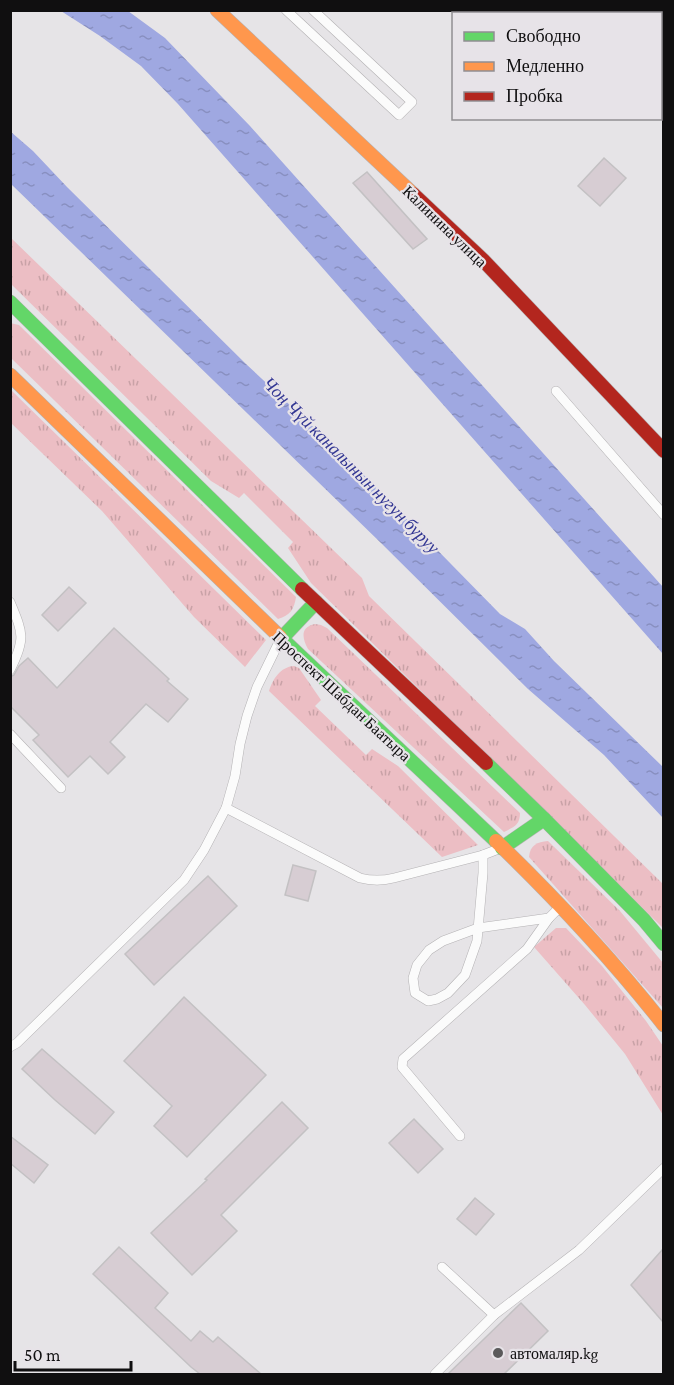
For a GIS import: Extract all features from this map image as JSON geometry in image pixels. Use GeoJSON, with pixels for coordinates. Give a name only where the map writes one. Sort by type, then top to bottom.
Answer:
{"type":"FeatureCollection","features":[{"type":"Feature","properties":{"kind":"main road","name":"Калинина улица"},"geometry":{"type":"LineString","coordinates":[[217,10],[483,260],[663,451]]}},
{"type":"Feature","properties":{"kind":"main road"},"geometry":{"type":"LineString","coordinates":[[10,302],[316,602],[544,819],[644,920],[663,945]]}},
{"type":"Feature","properties":{"kind":"main road","name":"Проспект Шабдан Баатыра"},"geometry":{"type":"LineString","coordinates":[[10,375],[281,639],[561,906],[614,963],[663,1025]]}},
{"type":"Feature","properties":{"kind":"main road"},"geometry":{"type":"LineString","coordinates":[[281,639],[316,602]]}},
{"type":"Feature","properties":{"kind":"main road"},"geometry":{"type":"LineString","coordinates":[[502,848],[544,819]]}},
{"type":"Feature","properties":{"kind":"lane"},"geometry":{"type":"LineString","coordinates":[[286,10],[399,116],[412,102],[313,10]]}},
{"type":"Feature","properties":{"kind":"lane"},"geometry":{"type":"LineString","coordinates":[[556,391],[663,515]]}},
{"type":"Feature","properties":{"kind":"lane"},"geometry":{"type":"LineString","coordinates":[[10,602],[21,630],[21,648],[10,670]]}},
{"type":"Feature","properties":{"kind":"lane"},"geometry":{"type":"LineString","coordinates":[[10,1047],[17,1043],[184,880],[199,858],[226,808],[247,716],[257,687],[281,639]]}},
{"type":"Feature","properties":{"kind":"lane"},"geometry":{"type":"LineString","coordinates":[[10,734],[61,788]]}},
{"type":"Feature","properties":{"kind":"lane"},"geometry":{"type":"LineString","coordinates":[[226,808],[360,878],[370,881],[382,881],[502,848]]}},
{"type":"Feature","properties":{"kind":"lane"},"geometry":{"type":"LineString","coordinates":[[483,855],[483,873],[478,928],[477,941],[465,975],[448,993],[437,999],[428,1001],[415,993],[413,978],[417,965],[429,950],[443,940],[478,928],[549,918]]}},
{"type":"Feature","properties":{"kind":"lane"},"geometry":{"type":"LineString","coordinates":[[460,1136],[402,1067],[403,1059],[527,949],[549,918],[561,906]]}},
{"type":"Feature","properties":{"kind":"lane"},"geometry":{"type":"LineString","coordinates":[[435,1374],[494,1315],[579,1250],[663,1168]]}},
{"type":"Feature","properties":{"kind":"lane"},"geometry":{"type":"LineString","coordinates":[[442,1267],[494,1315]]}},
{"type":"Feature","properties":{"kind":"green space"},"geometry":{"type":"Polygon","coordinates":[[[10,237],[362,578],[369,596],[663,884],[663,928],[311,583],[288,548],[293,542],[244,493],[239,498],[211,481],[11,284],[10,237]]]}},
{"type":"Feature","properties":{"kind":"green space"},"geometry":{"type":"Polygon","coordinates":[[[10,323],[19,325],[296,597],[293,609],[286,616],[278,619],[11,358],[10,323]]]}},
{"type":"Feature","properties":{"kind":"green space"},"geometry":{"type":"Polygon","coordinates":[[[10,389],[266,640],[245,667],[194,617],[102,511],[11,423],[10,389]]]}},
{"type":"Feature","properties":{"kind":"green space"},"geometry":{"type":"Polygon","coordinates":[[[315,624],[327,628],[520,813],[516,825],[504,832],[308,649],[304,641],[305,630],[315,624]]]}},
{"type":"Feature","properties":{"kind":"green space"},"geometry":{"type":"Polygon","coordinates":[[[294,666],[299,668],[321,700],[315,706],[366,755],[372,749],[398,766],[478,845],[442,857],[269,691],[278,674],[294,666]]]}},
{"type":"Feature","properties":{"kind":"green space"},"geometry":{"type":"Polygon","coordinates":[[[548,841],[620,911],[663,963],[663,1008],[529,857],[535,845],[548,841]]]}},
{"type":"Feature","properties":{"kind":"green space"},"geometry":{"type":"Polygon","coordinates":[[[556,928],[566,928],[602,966],[663,1046],[663,1115],[625,1054],[534,947],[556,928]]]}},
{"type":"Feature","properties":{"kind":"water"},"geometry":{"type":"Polygon","coordinates":[[[61,11],[128,11],[165,38],[250,126],[663,587],[663,654],[178,104],[141,66],[61,11]]]}},
{"type":"Feature","properties":{"kind":"water","name":"Чоң Чүй каналынын нугун буруу"},"geometry":{"type":"Polygon","coordinates":[[[11,132],[33,151],[246,364],[353,464],[500,614],[525,629],[554,661],[663,767],[663,818],[604,755],[528,689],[11,184],[11,132]]]}},
{"type":"Feature","properties":{"kind":"building"},"geometry":{"type":"Polygon","coordinates":[[[604,158],[626,178],[600,206],[578,186],[604,158]]]}},
{"type":"Feature","properties":{"kind":"building"},"geometry":{"type":"Polygon","coordinates":[[[367,172],[427,239],[413,249],[353,183],[367,172]]]}},
{"type":"Feature","properties":{"kind":"building"},"geometry":{"type":"Polygon","coordinates":[[[69,587],[86,603],[58,631],[42,615],[69,587]]]}},
{"type":"Feature","properties":{"kind":"building"},"geometry":{"type":"Polygon","coordinates":[[[114,628],[188,699],[168,722],[146,704],[110,742],[125,757],[108,774],[90,756],[68,777],[33,740],[39,735],[10,706],[10,677],[28,658],[57,688],[114,628]]]}},
{"type":"Feature","properties":{"kind":"building"},"geometry":{"type":"Polygon","coordinates":[[[293,865],[316,871],[308,901],[285,895],[293,865]]]}},
{"type":"Feature","properties":{"kind":"building"},"geometry":{"type":"Polygon","coordinates":[[[208,876],[237,906],[154,985],[125,954],[208,876]]]}},
{"type":"Feature","properties":{"kind":"building"},"geometry":{"type":"Polygon","coordinates":[[[184,997],[266,1075],[187,1157],[154,1126],[172,1106],[124,1061],[184,997]]]}},
{"type":"Feature","properties":{"kind":"building"},"geometry":{"type":"Polygon","coordinates":[[[42,1049],[114,1112],[95,1134],[22,1069],[42,1049]]]}},
{"type":"Feature","properties":{"kind":"building"},"geometry":{"type":"Polygon","coordinates":[[[282,1102],[308,1128],[221,1215],[237,1231],[192,1275],[151,1233],[207,1180],[205,1179],[282,1102]]]}},
{"type":"Feature","properties":{"kind":"building"},"geometry":{"type":"Polygon","coordinates":[[[414,1119],[443,1149],[418,1173],[389,1143],[414,1119]]]}},
{"type":"Feature","properties":{"kind":"building"},"geometry":{"type":"Polygon","coordinates":[[[10,1136],[48,1165],[34,1183],[10,1163],[10,1136]]]}},
{"type":"Feature","properties":{"kind":"building"},"geometry":{"type":"Polygon","coordinates":[[[475,1198],[494,1214],[476,1235],[457,1219],[475,1198]]]}},
{"type":"Feature","properties":{"kind":"building"},"geometry":{"type":"Polygon","coordinates":[[[119,1247],[168,1293],[155,1308],[191,1341],[200,1331],[213,1342],[218,1337],[261,1374],[200,1374],[191,1367],[93,1274],[119,1247]]]}},
{"type":"Feature","properties":{"kind":"building"},"geometry":{"type":"Polygon","coordinates":[[[663,1249],[663,1322],[631,1285],[663,1249]]]}},
{"type":"Feature","properties":{"kind":"building","name":"автомаляр.kg"},"geometry":{"type":"Polygon","coordinates":[[[521,1303],[548,1331],[504,1374],[448,1374],[521,1303]]]}},
{"type":"Feature","properties":{"kind":"traffic: fast"},"geometry":{"type":"LineString","coordinates":[[10,302],[302,589]]}},
{"type":"Feature","properties":{"kind":"traffic: fast"},"geometry":{"type":"LineString","coordinates":[[281,639],[316,602]]}},
{"type":"Feature","properties":{"kind":"traffic: fast"},"geometry":{"type":"LineString","coordinates":[[280,637],[496,841]]}},
{"type":"Feature","properties":{"kind":"traffic: fast"},"geometry":{"type":"LineString","coordinates":[[486,763],[644,920],[664,944]]}},
{"type":"Feature","properties":{"kind":"traffic: fast"},"geometry":{"type":"LineString","coordinates":[[502,848],[544,819]]}},
{"type":"Feature","properties":{"kind":"traffic: slow"},"geometry":{"type":"LineString","coordinates":[[217,10],[413,194]]}},
{"type":"Feature","properties":{"kind":"traffic: slow"},"geometry":{"type":"LineString","coordinates":[[10,375],[280,637]]}},
{"type":"Feature","properties":{"kind":"traffic: slow"},"geometry":{"type":"LineString","coordinates":[[496,841],[583,930],[664,1025]]}},
{"type":"Feature","properties":{"kind":"traffic: jam"},"geometry":{"type":"LineString","coordinates":[[413,194],[483,260],[664,451]]}},
{"type":"Feature","properties":{"kind":"traffic: jam"},"geometry":{"type":"LineString","coordinates":[[302,589],[486,763]]}},
{"type":"Feature","properties":{"kind":"place","name":"автомаляр.kg"},"geometry":{"type":"Point","coordinates":[498,1353]}}]}
